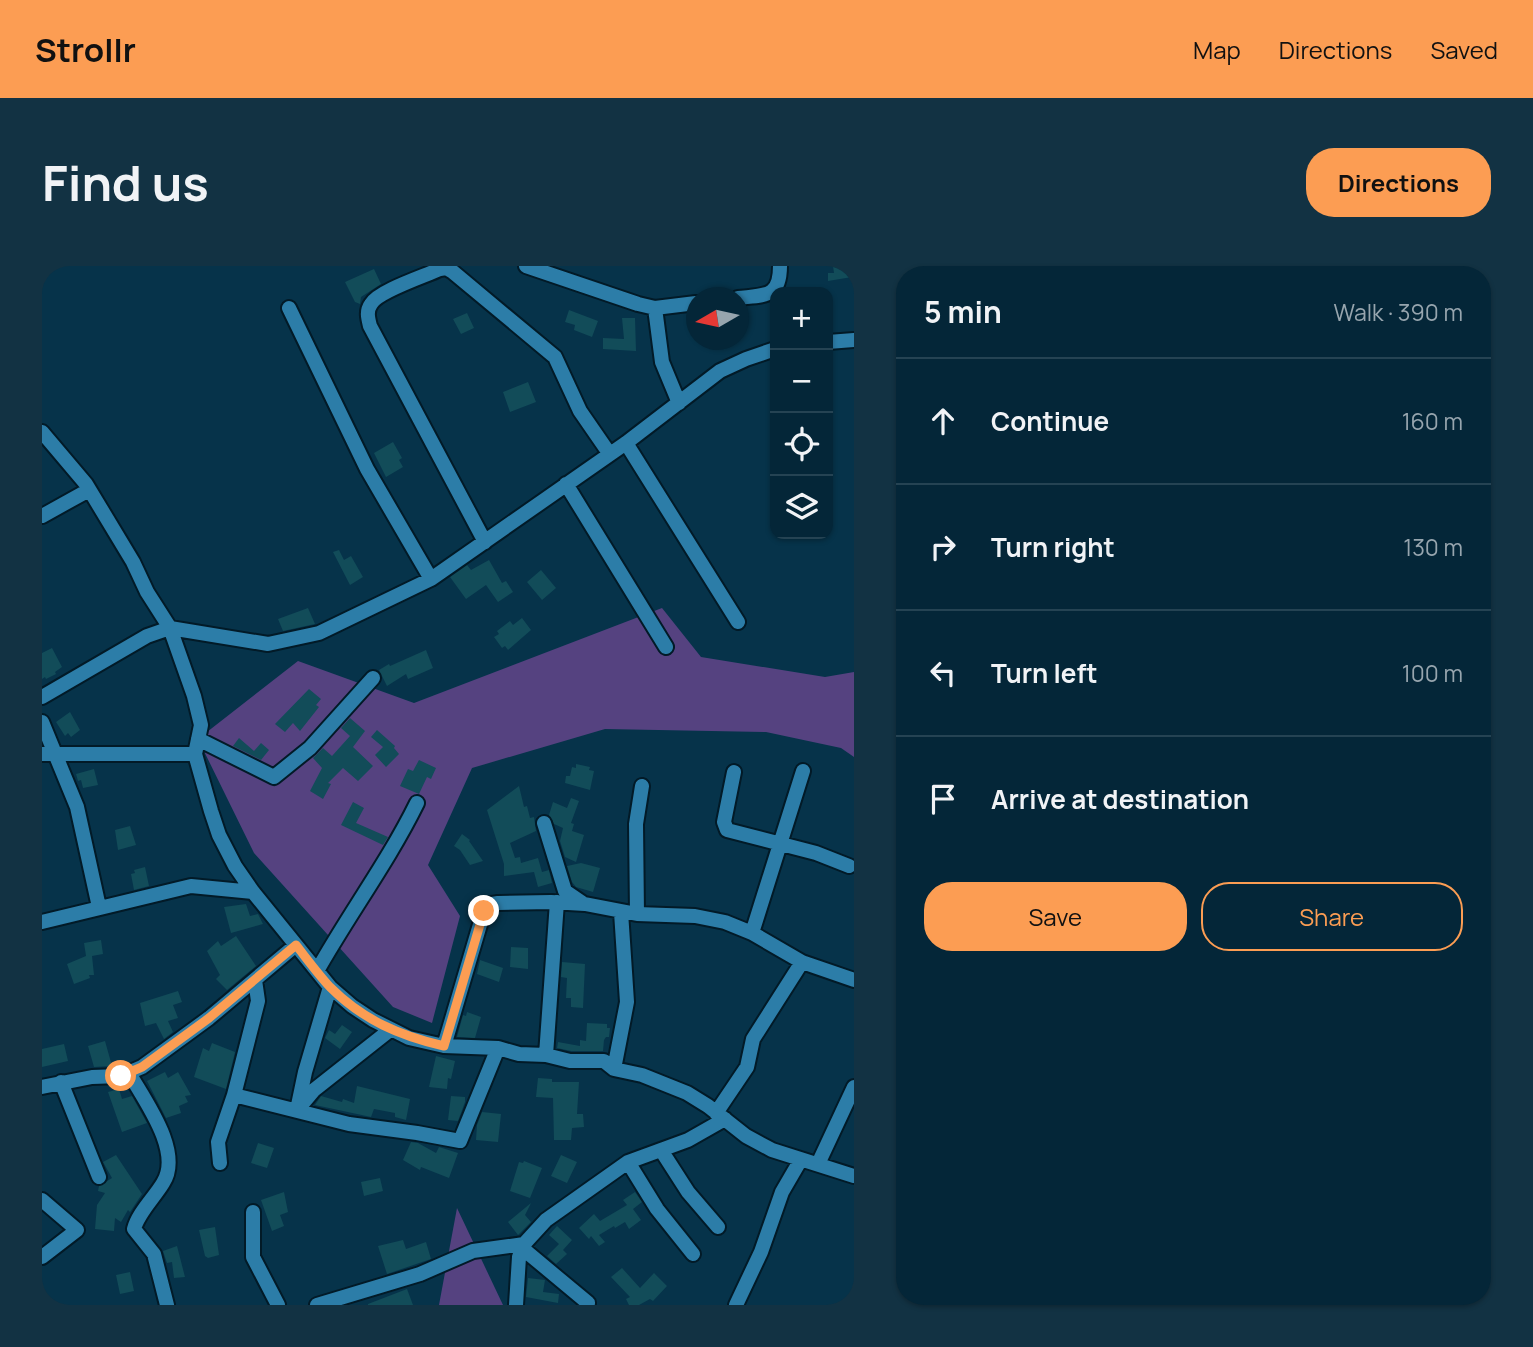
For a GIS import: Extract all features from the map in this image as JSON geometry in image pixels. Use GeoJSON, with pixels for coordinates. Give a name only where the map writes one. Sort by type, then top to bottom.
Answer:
{"type":"FeatureCollection","features":[{"type":"Feature","properties":{"kind":"street"},"geometry":{"type":"LineString","coordinates":[[526,266],[638,304],[655,308],[686,304]]}},
{"type":"Feature","properties":{"kind":"street"},"geometry":{"type":"LineString","coordinates":[[749,296],[767,294],[775,289],[780,281],[779,266]]}},
{"type":"Feature","properties":{"kind":"street"},"geometry":{"type":"LineString","coordinates":[[485,542],[370,326],[367,314],[371,303],[383,294],[446,268],[453,272],[555,358],[580,411],[608,453]]}},
{"type":"Feature","properties":{"kind":"street"},"geometry":{"type":"LineString","coordinates":[[289,308],[368,469],[431,579]]}},
{"type":"Feature","properties":{"kind":"street"},"geometry":{"type":"LineString","coordinates":[[655,308],[662,362],[679,403]]}},
{"type":"Feature","properties":{"kind":"street"},"geometry":{"type":"LineString","coordinates":[[833,342],[854,340]]}},
{"type":"Feature","properties":{"kind":"street"},"geometry":{"type":"LineString","coordinates":[[42,697],[147,636],[170,628],[268,644],[319,633],[431,579],[626,443],[733,364],[772,350]]}},
{"type":"Feature","properties":{"kind":"street"},"geometry":{"type":"LineString","coordinates":[[42,432],[89,491],[170,628],[194,696],[201,725],[197,746],[219,835],[235,866],[330,987],[352,1006],[390,1030],[409,1038],[444,1046],[498,1048],[519,1054],[546,1055],[570,1061],[604,1061],[614,1069],[662,1082],[687,1093],[746,1136],[772,1150],[854,1176]]}},
{"type":"Feature","properties":{"kind":"street"},"geometry":{"type":"LineString","coordinates":[[626,443],[738,622]]}},
{"type":"Feature","properties":{"kind":"street"},"geometry":{"type":"LineString","coordinates":[[566,484],[666,647]]}},
{"type":"Feature","properties":{"kind":"street"},"geometry":{"type":"LineString","coordinates":[[42,516],[89,491]]}},
{"type":"Feature","properties":{"kind":"street"},"geometry":{"type":"LineString","coordinates":[[49,753],[197,746],[274,777],[310,748],[373,678]]}},
{"type":"Feature","properties":{"kind":"street"},"geometry":{"type":"LineString","coordinates":[[42,722],[49,753],[77,807],[99,907]]}},
{"type":"Feature","properties":{"kind":"street"},"geometry":{"type":"LineString","coordinates":[[752,933],[803,771]]}},
{"type":"Feature","properties":{"kind":"street"},"geometry":{"type":"LineString","coordinates":[[734,772],[724,822],[727,830],[849,866]]}},
{"type":"Feature","properties":{"kind":"street"},"geometry":{"type":"LineString","coordinates":[[637,914],[636,824],[642,786]]}},
{"type":"Feature","properties":{"kind":"street"},"geometry":{"type":"LineString","coordinates":[[317,971],[348,917],[394,849],[417,803]]}},
{"type":"Feature","properties":{"kind":"street"},"geometry":{"type":"LineString","coordinates":[[544,823],[565,891],[585,904]]}},
{"type":"Feature","properties":{"kind":"street"},"geometry":{"type":"LineString","coordinates":[[42,922],[191,886],[253,892]]}},
{"type":"Feature","properties":{"kind":"street"},"geometry":{"type":"LineString","coordinates":[[546,1055],[557,902]]}},
{"type":"Feature","properties":{"kind":"street"},"geometry":{"type":"LineString","coordinates":[[444,1046],[487,907],[498,903],[585,904],[621,912],[695,916],[726,922],[752,933],[802,962],[854,980]]}},
{"type":"Feature","properties":{"kind":"street"},"geometry":{"type":"LineString","coordinates":[[614,1069],[628,1002],[621,912]]}},
{"type":"Feature","properties":{"kind":"street"},"geometry":{"type":"LineString","coordinates":[[42,1087],[129,1073],[142,1067],[209,1018],[296,945]]}},
{"type":"Feature","properties":{"kind":"street"},"geometry":{"type":"LineString","coordinates":[[517,1304],[517,1268],[523,1246],[546,1220],[628,1162],[688,1140],[720,1116],[747,1067],[753,1039],[802,962]]}},
{"type":"Feature","properties":{"kind":"street"},"geometry":{"type":"LineString","coordinates":[[220,1163],[218,1142],[234,1095],[258,1001],[255,979]]}},
{"type":"Feature","properties":{"kind":"street"},"geometry":{"type":"LineString","coordinates":[[297,1110],[305,1072],[330,987]]}},
{"type":"Feature","properties":{"kind":"street"},"geometry":{"type":"LineString","coordinates":[[297,1110],[314,1090],[390,1030]]}},
{"type":"Feature","properties":{"kind":"street"},"geometry":{"type":"LineString","coordinates":[[234,1095],[349,1124],[460,1141],[498,1048]]}},
{"type":"Feature","properties":{"kind":"street"},"geometry":{"type":"LineString","coordinates":[[129,1073],[157,1121],[167,1148],[169,1163],[165,1180],[134,1229],[154,1254],[167,1305]]}},
{"type":"Feature","properties":{"kind":"street"},"geometry":{"type":"LineString","coordinates":[[61,1082],[99,1177]]}},
{"type":"Feature","properties":{"kind":"street"},"geometry":{"type":"LineString","coordinates":[[818,1164],[854,1087]]}},
{"type":"Feature","properties":{"kind":"street"},"geometry":{"type":"LineString","coordinates":[[661,1150],[688,1192],[718,1227]]}},
{"type":"Feature","properties":{"kind":"street"},"geometry":{"type":"LineString","coordinates":[[736,1305],[761,1252],[782,1192],[800,1161]]}},
{"type":"Feature","properties":{"kind":"street"},"geometry":{"type":"LineString","coordinates":[[628,1162],[657,1209],[693,1254]]}},
{"type":"Feature","properties":{"kind":"street"},"geometry":{"type":"LineString","coordinates":[[42,1200],[77,1230],[42,1257]]}},
{"type":"Feature","properties":{"kind":"street"},"geometry":{"type":"LineString","coordinates":[[253,1212],[253,1257],[278,1305]]}},
{"type":"Feature","properties":{"kind":"street"},"geometry":{"type":"LineString","coordinates":[[317,1305],[420,1274],[473,1251],[523,1246],[588,1303]]}},
{"type":"Feature","properties":{"kind":"shaded area"},"geometry":{"type":"Polygon","coordinates":[[[662,608],[701,657],[825,677],[854,672],[854,757],[841,748],[766,732],[605,729],[472,768],[428,865],[460,916],[432,1023],[393,1007],[254,853],[198,739],[298,661],[414,703],[662,608]]]}},
{"type":"Feature","properties":{"kind":"shaded area"},"geometry":{"type":"Polygon","coordinates":[[[457,1208],[503,1305],[439,1305],[457,1208]]]}},
{"type":"Feature","properties":{"kind":"building"},"geometry":{"type":"Polygon","coordinates":[[[833,266],[850,266],[852,277],[828,281],[828,273],[834,273],[833,266]]]}},
{"type":"Feature","properties":{"kind":"building"},"geometry":{"type":"Polygon","coordinates":[[[374,269],[381,284],[361,297],[360,304],[355,302],[345,282],[374,269]]]}},
{"type":"Feature","properties":{"kind":"building"},"geometry":{"type":"Polygon","coordinates":[[[569,310],[598,321],[592,337],[574,330],[575,325],[565,322],[569,310]]]}},
{"type":"Feature","properties":{"kind":"building"},"geometry":{"type":"Polygon","coordinates":[[[467,313],[474,328],[461,334],[453,319],[467,313]]]}},
{"type":"Feature","properties":{"kind":"building"},"geometry":{"type":"Polygon","coordinates":[[[622,318],[635,318],[636,351],[603,349],[603,338],[624,339],[622,318]]]}},
{"type":"Feature","properties":{"kind":"building"},"geometry":{"type":"Polygon","coordinates":[[[528,382],[536,402],[510,412],[503,392],[528,382]]]}},
{"type":"Feature","properties":{"kind":"building"},"geometry":{"type":"Polygon","coordinates":[[[393,442],[402,458],[399,460],[403,467],[386,477],[374,453],[393,442]]]}},
{"type":"Feature","properties":{"kind":"building"},"geometry":{"type":"Polygon","coordinates":[[[339,550],[344,560],[351,556],[363,577],[350,585],[333,552],[339,550]]]}},
{"type":"Feature","properties":{"kind":"building"},"geometry":{"type":"Polygon","coordinates":[[[489,560],[502,583],[506,581],[513,592],[498,602],[486,585],[466,599],[450,577],[467,565],[471,570],[489,560]]]}},
{"type":"Feature","properties":{"kind":"building"},"geometry":{"type":"Polygon","coordinates":[[[541,570],[556,588],[542,600],[527,582],[541,570]]]}},
{"type":"Feature","properties":{"kind":"building"},"geometry":{"type":"Polygon","coordinates":[[[308,608],[315,624],[283,631],[278,619],[308,608]]]}},
{"type":"Feature","properties":{"kind":"building"},"geometry":{"type":"Polygon","coordinates":[[[522,618],[531,630],[508,650],[505,646],[502,648],[494,637],[499,634],[497,631],[510,621],[513,625],[522,618]]]}},
{"type":"Feature","properties":{"kind":"building"},"geometry":{"type":"Polygon","coordinates":[[[52,648],[62,667],[56,674],[42,679],[42,653],[52,648]]]}},
{"type":"Feature","properties":{"kind":"building"},"geometry":{"type":"Polygon","coordinates":[[[426,650],[433,668],[408,679],[406,674],[387,686],[379,670],[426,650]]]}},
{"type":"Feature","properties":{"kind":"building"},"geometry":{"type":"Polygon","coordinates":[[[309,689],[321,699],[316,705],[319,707],[300,731],[293,723],[285,732],[275,724],[309,689]]]}},
{"type":"Feature","properties":{"kind":"building"},"geometry":{"type":"Polygon","coordinates":[[[70,712],[80,730],[71,737],[68,733],[65,736],[56,722],[70,712]]]}},
{"type":"Feature","properties":{"kind":"building"},"geometry":{"type":"Polygon","coordinates":[[[350,718],[365,731],[353,747],[373,766],[358,781],[343,768],[328,783],[331,784],[323,799],[310,791],[322,768],[313,758],[323,748],[332,756],[350,736],[341,728],[350,718]]]}},
{"type":"Feature","properties":{"kind":"building"},"geometry":{"type":"Polygon","coordinates":[[[377,730],[395,746],[399,754],[386,767],[375,755],[383,747],[371,737],[377,730]]]}},
{"type":"Feature","properties":{"kind":"building"},"geometry":{"type":"Polygon","coordinates":[[[239,738],[254,751],[261,743],[269,750],[261,760],[233,746],[239,738]]]}},
{"type":"Feature","properties":{"kind":"building"},"geometry":{"type":"Polygon","coordinates":[[[419,760],[436,768],[431,779],[427,777],[419,794],[400,786],[408,769],[413,771],[419,760]]]}},
{"type":"Feature","properties":{"kind":"building"},"geometry":{"type":"Polygon","coordinates":[[[576,764],[590,767],[589,770],[594,771],[590,790],[565,783],[566,776],[570,776],[572,767],[576,768],[576,764]]]}},
{"type":"Feature","properties":{"kind":"building"},"geometry":{"type":"Polygon","coordinates":[[[94,769],[98,785],[83,788],[76,774],[94,769]]]}},
{"type":"Feature","properties":{"kind":"building"},"geometry":{"type":"Polygon","coordinates":[[[519,786],[524,807],[527,806],[530,818],[534,817],[536,831],[510,843],[515,858],[520,857],[521,863],[538,858],[542,872],[549,870],[552,883],[538,887],[534,872],[504,876],[504,864],[487,810],[519,786]]]}},
{"type":"Feature","properties":{"kind":"building"},"geometry":{"type":"Polygon","coordinates":[[[571,798],[579,801],[571,823],[574,824],[572,831],[584,835],[576,862],[565,857],[560,841],[563,828],[554,824],[549,815],[553,802],[567,808],[571,798]]]}},
{"type":"Feature","properties":{"kind":"building"},"geometry":{"type":"Polygon","coordinates":[[[353,802],[364,808],[356,823],[388,837],[383,845],[341,825],[353,802]]]}},
{"type":"Feature","properties":{"kind":"building"},"geometry":{"type":"Polygon","coordinates":[[[130,826],[136,845],[118,850],[115,830],[130,826]]]}},
{"type":"Feature","properties":{"kind":"building"},"geometry":{"type":"Polygon","coordinates":[[[462,834],[470,840],[483,861],[470,865],[454,846],[462,834]]]}},
{"type":"Feature","properties":{"kind":"building"},"geometry":{"type":"Polygon","coordinates":[[[581,863],[600,868],[593,892],[576,887],[572,882],[567,866],[581,863]]]}},
{"type":"Feature","properties":{"kind":"building"},"geometry":{"type":"Polygon","coordinates":[[[145,867],[149,886],[134,890],[131,874],[135,873],[134,870],[145,867]]]}},
{"type":"Feature","properties":{"kind":"building"},"geometry":{"type":"Polygon","coordinates":[[[246,904],[250,916],[258,914],[263,924],[231,933],[224,907],[246,904]]]}},
{"type":"Feature","properties":{"kind":"building"},"geometry":{"type":"Polygon","coordinates":[[[236,936],[256,966],[227,990],[216,979],[220,975],[207,951],[218,941],[221,946],[236,936]]]}},
{"type":"Feature","properties":{"kind":"building"},"geometry":{"type":"Polygon","coordinates":[[[101,940],[103,954],[92,956],[94,975],[74,984],[67,964],[86,956],[84,943],[101,940]]]}},
{"type":"Feature","properties":{"kind":"building"},"geometry":{"type":"Polygon","coordinates":[[[511,947],[528,948],[528,969],[510,967],[511,947]]]}},
{"type":"Feature","properties":{"kind":"building"},"geometry":{"type":"Polygon","coordinates":[[[480,960],[503,968],[499,982],[477,974],[480,960]]]}},
{"type":"Feature","properties":{"kind":"building"},"geometry":{"type":"Polygon","coordinates":[[[562,962],[585,964],[583,1008],[571,1007],[571,998],[566,998],[567,978],[561,977],[562,962]]]}},
{"type":"Feature","properties":{"kind":"building"},"geometry":{"type":"Polygon","coordinates":[[[178,991],[182,1002],[173,1005],[178,1018],[168,1021],[173,1032],[164,1039],[156,1023],[145,1026],[140,1003],[178,991]]]}},
{"type":"Feature","properties":{"kind":"building"},"geometry":{"type":"Polygon","coordinates":[[[467,1012],[481,1017],[475,1038],[457,1037],[463,1015],[466,1016],[467,1012]]]}},
{"type":"Feature","properties":{"kind":"building"},"geometry":{"type":"Polygon","coordinates":[[[587,1023],[607,1024],[607,1028],[610,1028],[609,1037],[604,1040],[603,1051],[557,1048],[558,1042],[580,1046],[580,1040],[586,1041],[587,1023]]]}},
{"type":"Feature","properties":{"kind":"building"},"geometry":{"type":"Polygon","coordinates":[[[342,1025],[352,1032],[340,1049],[325,1038],[329,1030],[335,1034],[342,1025]]]}},
{"type":"Feature","properties":{"kind":"building"},"geometry":{"type":"Polygon","coordinates":[[[105,1041],[112,1066],[94,1067],[88,1046],[105,1041]]]}},
{"type":"Feature","properties":{"kind":"building"},"geometry":{"type":"Polygon","coordinates":[[[212,1043],[235,1052],[226,1089],[194,1077],[203,1048],[209,1051],[212,1043]]]}},
{"type":"Feature","properties":{"kind":"building"},"geometry":{"type":"Polygon","coordinates":[[[64,1044],[68,1061],[42,1067],[42,1049],[64,1044]]]}},
{"type":"Feature","properties":{"kind":"building"},"geometry":{"type":"Polygon","coordinates":[[[436,1056],[455,1061],[447,1089],[429,1087],[436,1056]]]}},
{"type":"Feature","properties":{"kind":"building"},"geometry":{"type":"Polygon","coordinates":[[[165,1072],[168,1078],[178,1072],[191,1095],[185,1096],[188,1102],[179,1106],[181,1113],[166,1118],[147,1081],[165,1072]]]}},
{"type":"Feature","properties":{"kind":"building"},"geometry":{"type":"Polygon","coordinates":[[[538,1078],[552,1079],[552,1082],[579,1082],[577,1114],[583,1114],[584,1127],[572,1128],[571,1140],[554,1140],[553,1098],[536,1097],[538,1078]]]}},
{"type":"Feature","properties":{"kind":"building"},"geometry":{"type":"Polygon","coordinates":[[[357,1086],[410,1099],[406,1120],[395,1117],[395,1113],[374,1109],[371,1117],[315,1105],[321,1096],[354,1103],[357,1086]]]}},
{"type":"Feature","properties":{"kind":"building"},"geometry":{"type":"Polygon","coordinates":[[[119,1089],[122,1099],[132,1096],[147,1123],[122,1132],[108,1092],[119,1089]]]}},
{"type":"Feature","properties":{"kind":"building"},"geometry":{"type":"Polygon","coordinates":[[[451,1096],[465,1097],[458,1121],[448,1120],[451,1096]]]}},
{"type":"Feature","properties":{"kind":"building"},"geometry":{"type":"Polygon","coordinates":[[[482,1112],[501,1114],[498,1142],[476,1140],[477,1125],[482,1112]]]}},
{"type":"Feature","properties":{"kind":"building"},"geometry":{"type":"Polygon","coordinates":[[[411,1142],[436,1153],[439,1147],[458,1153],[449,1178],[421,1167],[420,1170],[403,1160],[411,1142]]]}},
{"type":"Feature","properties":{"kind":"building"},"geometry":{"type":"Polygon","coordinates":[[[258,1143],[274,1148],[267,1168],[251,1163],[258,1143]]]}},
{"type":"Feature","properties":{"kind":"building"},"geometry":{"type":"Polygon","coordinates":[[[116,1155],[142,1194],[121,1222],[115,1218],[114,1231],[95,1229],[97,1205],[105,1193],[98,1191],[99,1186],[112,1178],[103,1162],[116,1155]]]}},
{"type":"Feature","properties":{"kind":"building"},"geometry":{"type":"Polygon","coordinates":[[[561,1155],[577,1162],[567,1183],[551,1176],[561,1155]]]}},
{"type":"Feature","properties":{"kind":"building"},"geometry":{"type":"Polygon","coordinates":[[[524,1161],[542,1168],[530,1198],[510,1191],[519,1162],[524,1161]]]}},
{"type":"Feature","properties":{"kind":"building"},"geometry":{"type":"Polygon","coordinates":[[[380,1178],[383,1191],[364,1196],[361,1182],[380,1178]]]}},
{"type":"Feature","properties":{"kind":"building"},"geometry":{"type":"Polygon","coordinates":[[[284,1192],[288,1212],[280,1215],[284,1226],[272,1231],[261,1200],[284,1192]]]}},
{"type":"Feature","properties":{"kind":"building"},"geometry":{"type":"Polygon","coordinates":[[[635,1192],[642,1202],[633,1209],[641,1220],[629,1229],[625,1222],[615,1228],[614,1226],[599,1235],[605,1242],[599,1246],[579,1228],[594,1214],[600,1221],[627,1205],[623,1200],[635,1192]]]}},
{"type":"Feature","properties":{"kind":"building"},"geometry":{"type":"Polygon","coordinates":[[[531,1203],[525,1215],[531,1222],[518,1235],[508,1222],[531,1203]]]}},
{"type":"Feature","properties":{"kind":"building"},"geometry":{"type":"Polygon","coordinates":[[[557,1226],[572,1240],[563,1250],[567,1254],[556,1264],[547,1256],[559,1244],[549,1235],[557,1226]]]}},
{"type":"Feature","properties":{"kind":"building"},"geometry":{"type":"Polygon","coordinates":[[[215,1227],[219,1255],[208,1258],[205,1256],[199,1230],[215,1227]]]}},
{"type":"Feature","properties":{"kind":"building"},"geometry":{"type":"Polygon","coordinates":[[[403,1240],[406,1249],[426,1242],[431,1259],[387,1274],[378,1246],[403,1240]]]}},
{"type":"Feature","properties":{"kind":"building"},"geometry":{"type":"Polygon","coordinates":[[[177,1246],[185,1277],[174,1278],[172,1262],[167,1263],[163,1251],[177,1246]]]}},
{"type":"Feature","properties":{"kind":"building"},"geometry":{"type":"Polygon","coordinates":[[[622,1268],[640,1288],[654,1273],[667,1286],[653,1301],[650,1299],[639,1305],[629,1305],[626,1299],[630,1297],[611,1277],[622,1268]]]}},
{"type":"Feature","properties":{"kind":"building"},"geometry":{"type":"Polygon","coordinates":[[[130,1272],[134,1291],[120,1294],[116,1275],[130,1272]]]}},
{"type":"Feature","properties":{"kind":"building"},"geometry":{"type":"Polygon","coordinates":[[[528,1278],[545,1280],[543,1292],[559,1294],[558,1303],[526,1297],[528,1278]]]}},
{"type":"Feature","properties":{"kind":"building"},"geometry":{"type":"Polygon","coordinates":[[[407,1289],[413,1305],[368,1305],[368,1304],[407,1289]]]}},
{"type":"Feature","properties":{"kind":"route"},"geometry":{"type":"LineString","coordinates":[[121,1076],[142,1067],[209,1018],[296,945],[330,987],[352,1006],[393,1032],[444,1046],[484,911]]}}]}
